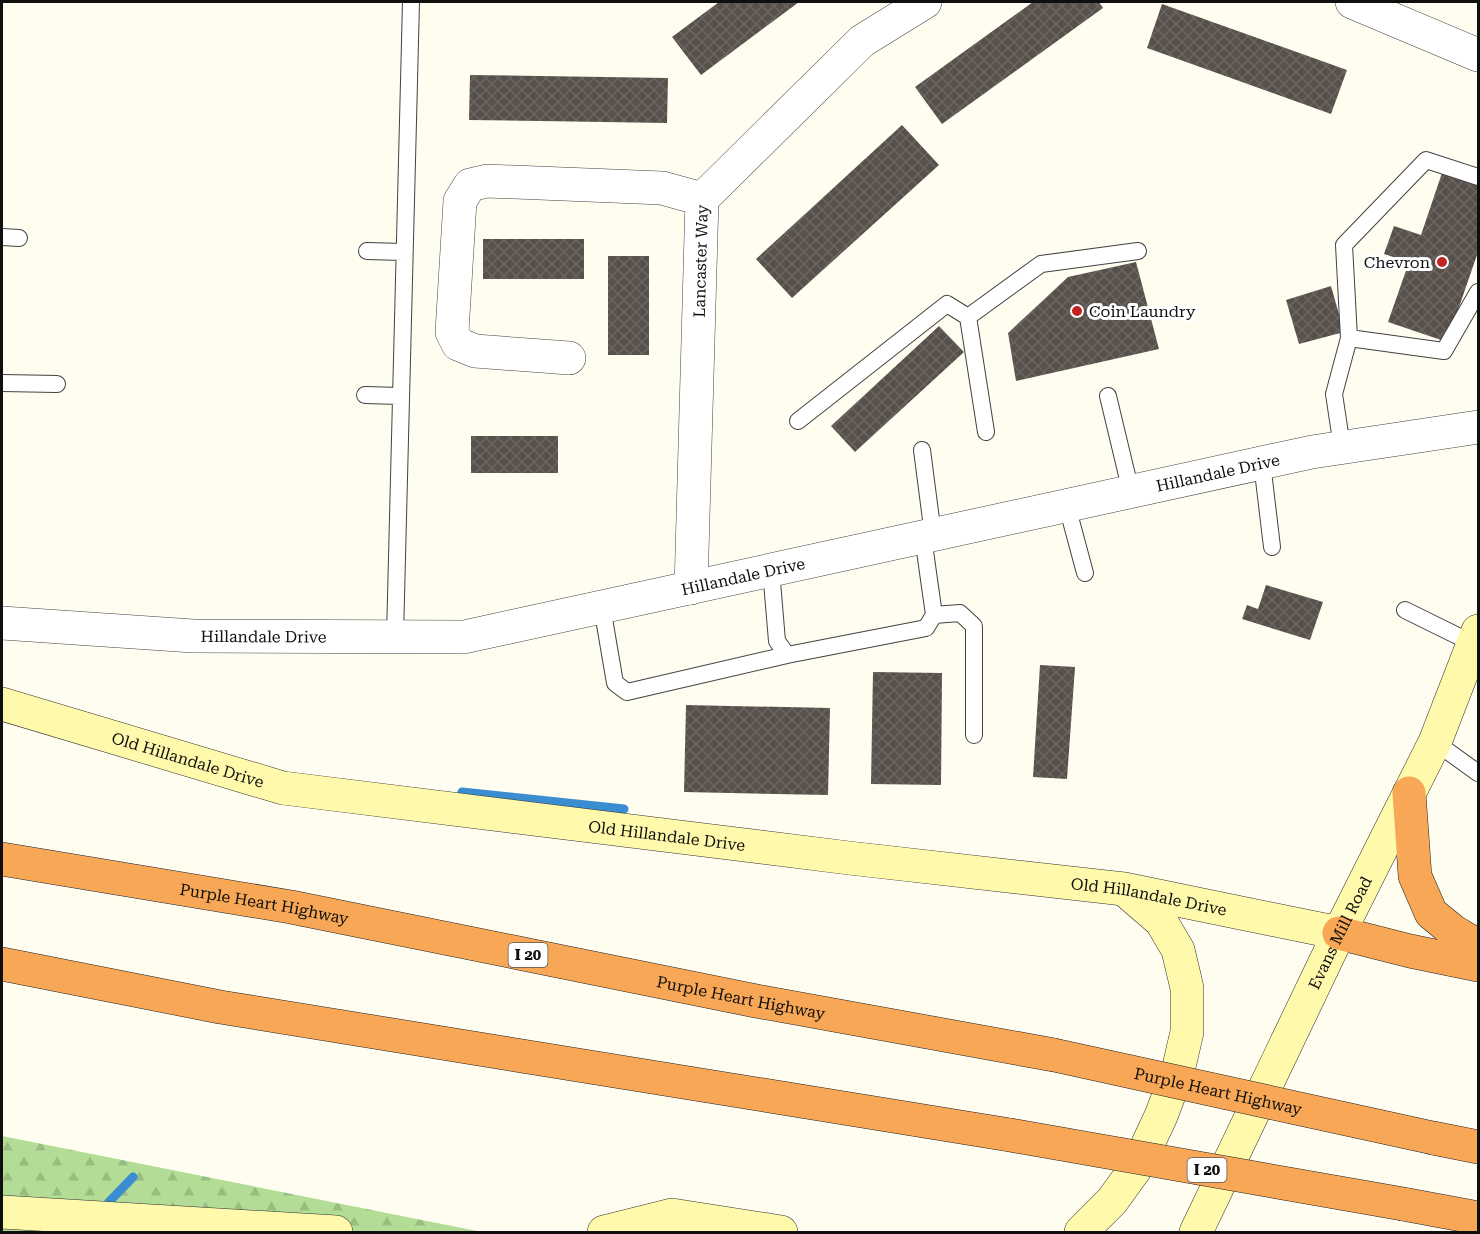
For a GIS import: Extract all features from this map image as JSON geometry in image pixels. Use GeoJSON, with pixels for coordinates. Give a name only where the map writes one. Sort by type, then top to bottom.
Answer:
{"type":"FeatureCollection","features":[{"type":"Feature","properties":{"kind":"highway"},"geometry":{"type":"LineString","coordinates":[[1409,793],[1415,876],[1431,913],[1453,931],[1479,946]]}},
{"type":"Feature","properties":{"kind":"highway","name":"Purple Heart Highway"},"geometry":{"type":"LineString","coordinates":[[2,859],[291,907],[756,1001],[1054,1055],[1479,1147]]}},
{"type":"Feature","properties":{"kind":"highway"},"geometry":{"type":"LineString","coordinates":[[1339,933],[1479,965]]}},
{"type":"Feature","properties":{"kind":"highway","name":"I 20"},"geometry":{"type":"LineString","coordinates":[[2,964],[220,1007],[1010,1135],[1479,1218]]}},
{"type":"Feature","properties":{"kind":"main road","name":"Evans Mill Road"},"geometry":{"type":"LineString","coordinates":[[1196,1233],[1339,933],[1435,742],[1477,640]]}},
{"type":"Feature","properties":{"kind":"main road","name":"Old Hillandale Drive"},"geometry":{"type":"LineString","coordinates":[[2,704],[283,788],[849,858],[1124,889],[1339,933]]}},
{"type":"Feature","properties":{"kind":"main road"},"geometry":{"type":"LineString","coordinates":[[1081,1233],[1112,1201],[1138,1165],[1161,1116],[1178,1071],[1187,1032],[1187,988],[1178,950],[1161,921],[1124,889]]}},
{"type":"Feature","properties":{"kind":"main road"},"geometry":{"type":"LineString","coordinates":[[2,1212],[336,1233]]}},
{"type":"Feature","properties":{"kind":"main road"},"geometry":{"type":"LineString","coordinates":[[604,1233],[672,1215],[781,1233]]}},
{"type":"Feature","properties":{"kind":"street","name":"Lancaster Way"},"geometry":{"type":"LineString","coordinates":[[691,588],[702,199],[862,41],[925,2]]}},
{"type":"Feature","properties":{"kind":"street"},"geometry":{"type":"LineString","coordinates":[[1352,2],[1479,55]]}},
{"type":"Feature","properties":{"kind":"street"},"geometry":{"type":"LineString","coordinates":[[569,358],[475,351],[458,344],[452,332],[460,201],[470,185],[487,181],[662,188],[702,199]]}},
{"type":"Feature","properties":{"kind":"street","name":"Hillandale Drive"},"geometry":{"type":"LineString","coordinates":[[2,623],[193,636],[464,637],[1262,463],[1342,447],[1479,428]]}},
{"type":"Feature","properties":{"kind":"lane"},"geometry":{"type":"LineString","coordinates":[[395,637],[411,2]]}},
{"type":"Feature","properties":{"kind":"lane"},"geometry":{"type":"LineString","coordinates":[[1342,447],[1334,394],[1348,338],[1344,245],[1426,160],[1479,177]]}},
{"type":"Feature","properties":{"kind":"lane"},"geometry":{"type":"LineString","coordinates":[[2,237],[19,238]]}},
{"type":"Feature","properties":{"kind":"lane"},"geometry":{"type":"LineString","coordinates":[[367,251],[403,252]]}},
{"type":"Feature","properties":{"kind":"lane"},"geometry":{"type":"LineString","coordinates":[[968,317],[1041,264],[1138,251]]}},
{"type":"Feature","properties":{"kind":"lane"},"geometry":{"type":"LineString","coordinates":[[1348,338],[1444,351],[1479,292]]}},
{"type":"Feature","properties":{"kind":"lane"},"geometry":{"type":"LineString","coordinates":[[798,421],[947,304],[968,317],[986,432]]}},
{"type":"Feature","properties":{"kind":"lane"},"geometry":{"type":"LineString","coordinates":[[2,383],[57,384]]}},
{"type":"Feature","properties":{"kind":"lane"},"geometry":{"type":"LineString","coordinates":[[366,394],[400,396]]}},
{"type":"Feature","properties":{"kind":"lane"},"geometry":{"type":"LineString","coordinates":[[1108,396],[1131,492]]}},
{"type":"Feature","properties":{"kind":"lane"},"geometry":{"type":"LineString","coordinates":[[602,607],[615,683],[627,692],[787,655],[926,628],[934,615],[922,450]]}},
{"type":"Feature","properties":{"kind":"lane"},"geometry":{"type":"LineString","coordinates":[[1262,463],[1272,547]]}},
{"type":"Feature","properties":{"kind":"lane"},"geometry":{"type":"LineString","coordinates":[[1066,506],[1085,573]]}},
{"type":"Feature","properties":{"kind":"lane"},"geometry":{"type":"LineString","coordinates":[[771,570],[777,641],[787,655]]}},
{"type":"Feature","properties":{"kind":"lane"},"geometry":{"type":"LineString","coordinates":[[1405,610],[1477,640]]}},
{"type":"Feature","properties":{"kind":"lane"},"geometry":{"type":"LineString","coordinates":[[934,615],[960,613],[974,626],[974,735]]}},
{"type":"Feature","properties":{"kind":"lane"},"geometry":{"type":"LineString","coordinates":[[1435,742],[1479,773]]}},
{"type":"Feature","properties":{"kind":"green space"},"geometry":{"type":"Polygon","coordinates":[[[2,1136],[482,1232],[2,1232],[2,1136]]]}},
{"type":"Feature","properties":{"kind":"building"},"geometry":{"type":"Polygon","coordinates":[[[719,2],[799,2],[701,75],[672,37],[719,2]]]}},
{"type":"Feature","properties":{"kind":"building"},"geometry":{"type":"Polygon","coordinates":[[[1033,2],[1099,2],[1103,8],[942,124],[915,87],[1033,2]]]}},
{"type":"Feature","properties":{"kind":"building"},"geometry":{"type":"Polygon","coordinates":[[[1162,4],[1347,70],[1331,114],[1147,48],[1162,4]]]}},
{"type":"Feature","properties":{"kind":"building"},"geometry":{"type":"Polygon","coordinates":[[[470,75],[668,78],[667,123],[469,120],[470,75]]]}},
{"type":"Feature","properties":{"kind":"building"},"geometry":{"type":"Polygon","coordinates":[[[902,125],[939,165],[792,298],[756,259],[902,125]]]}},
{"type":"Feature","properties":{"kind":"building"},"geometry":{"type":"Polygon","coordinates":[[[1443,170],[1478,182],[1478,252],[1447,342],[1388,322],[1409,262],[1384,254],[1394,226],[1421,235],[1443,170]]]}},
{"type":"Feature","properties":{"kind":"building"},"geometry":{"type":"Polygon","coordinates":[[[483,239],[584,239],[584,279],[483,279],[483,239]]]}},
{"type":"Feature","properties":{"kind":"building"},"geometry":{"type":"Polygon","coordinates":[[[608,256],[649,256],[649,355],[608,355],[608,256]]]}},
{"type":"Feature","properties":{"kind":"building"},"geometry":{"type":"Polygon","coordinates":[[[1136,262],[1159,349],[1016,381],[1008,333],[1068,277],[1136,262]]]}},
{"type":"Feature","properties":{"kind":"building"},"geometry":{"type":"Polygon","coordinates":[[[1331,286],[1344,332],[1299,344],[1286,300],[1331,286]]]}},
{"type":"Feature","properties":{"kind":"building"},"geometry":{"type":"Polygon","coordinates":[[[939,326],[964,352],[855,452],[831,426],[939,326]]]}},
{"type":"Feature","properties":{"kind":"building"},"geometry":{"type":"Polygon","coordinates":[[[471,436],[558,436],[558,473],[471,473],[471,436]]]}},
{"type":"Feature","properties":{"kind":"building"},"geometry":{"type":"Polygon","coordinates":[[[1266,585],[1323,602],[1310,640],[1242,619],[1247,605],[1258,609],[1266,585]]]}},
{"type":"Feature","properties":{"kind":"building"},"geometry":{"type":"Polygon","coordinates":[[[1040,665],[1075,667],[1067,779],[1033,777],[1040,665]]]}},
{"type":"Feature","properties":{"kind":"building"},"geometry":{"type":"Polygon","coordinates":[[[873,672],[942,673],[941,785],[871,784],[873,672]]]}},
{"type":"Feature","properties":{"kind":"building"},"geometry":{"type":"Polygon","coordinates":[[[686,705],[830,708],[828,795],[684,792],[686,705]]]}},
{"type":"Feature","properties":{"kind":"waterway"},"geometry":{"type":"LineString","coordinates":[[462,792],[624,809]]}},
{"type":"Feature","properties":{"kind":"waterway"},"geometry":{"type":"LineString","coordinates":[[108,1203],[133,1177]]}},
{"type":"Feature","properties":{"kind":"place","name":"Chevron"},"geometry":{"type":"Point","coordinates":[1442,262]}},
{"type":"Feature","properties":{"kind":"place","name":"Coin Laundry"},"geometry":{"type":"Point","coordinates":[1077,311]}}]}
